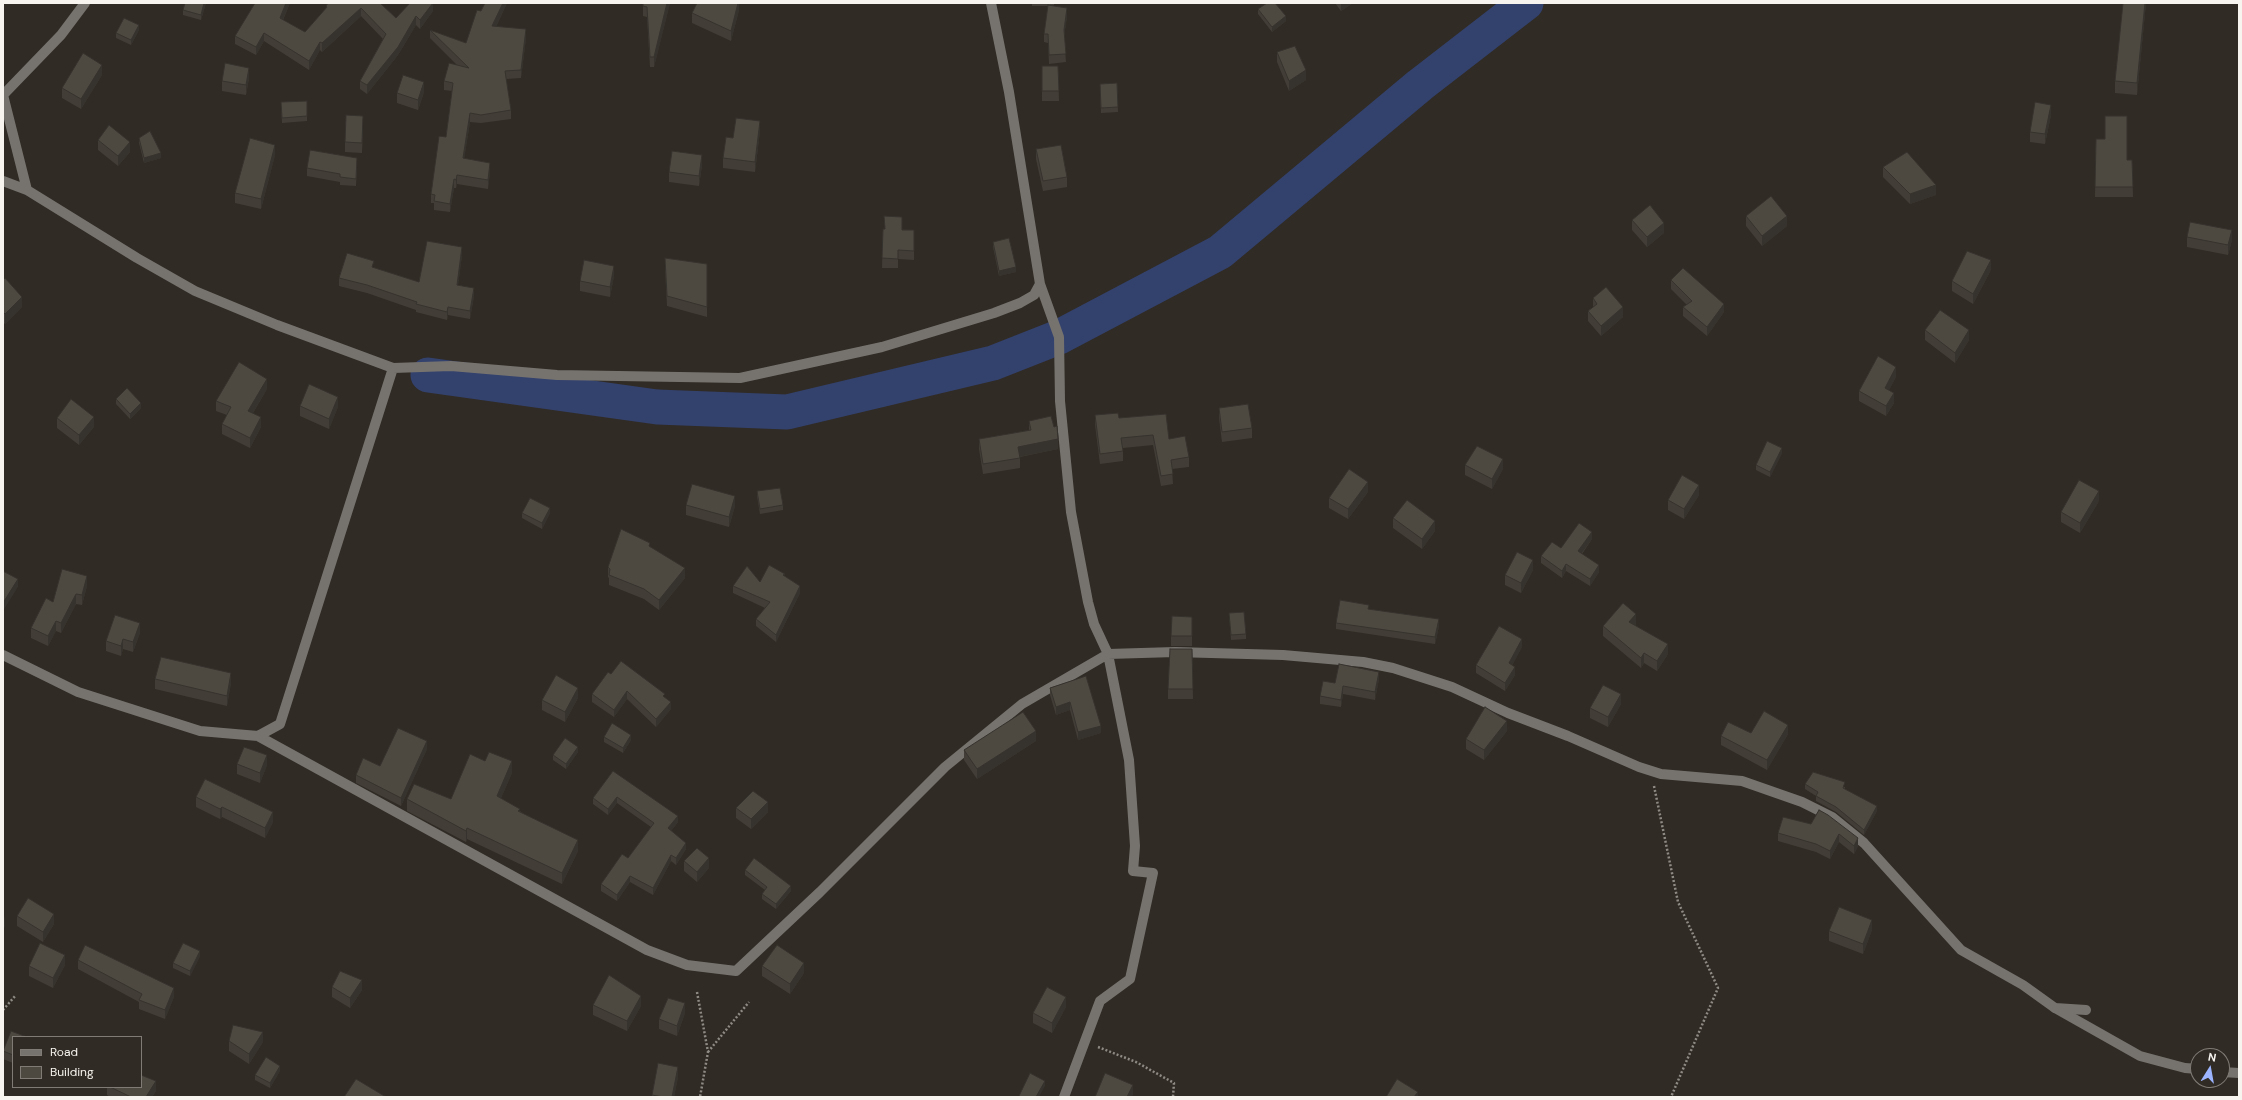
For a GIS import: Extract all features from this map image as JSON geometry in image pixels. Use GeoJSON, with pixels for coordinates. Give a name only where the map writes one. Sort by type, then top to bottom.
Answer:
{"type":"FeatureCollection","features":[{"type":"Feature","properties":{"kind":"street"},"geometry":{"type":"LineString","coordinates":[[27,190],[3,95],[61,35],[86,3]]}},
{"type":"Feature","properties":{"kind":"street"},"geometry":{"type":"LineString","coordinates":[[991,3],[1009,92],[1040,284],[1059,337],[1060,401],[1071,512],[1094,624],[1108,654],[1129,760],[1135,846],[1133,871],[1152,873],[1130,978],[1100,1001],[1064,1097]]}},
{"type":"Feature","properties":{"kind":"street"},"geometry":{"type":"LineString","coordinates":[[3,181],[27,190],[136,258],[195,291],[277,326],[393,368],[451,366],[557,375],[740,378],[882,347],[994,313],[1020,304],[1034,295],[1040,284]]}},
{"type":"Feature","properties":{"kind":"street"},"geometry":{"type":"LineString","coordinates":[[258,736],[280,724],[393,368]]}},
{"type":"Feature","properties":{"kind":"street"},"geometry":{"type":"LineString","coordinates":[[3,655],[78,692],[200,731],[258,736],[647,950],[687,964],[736,972],[820,892],[945,767],[1022,704],[1108,654],[1175,652],[1283,655],[1332,658],[1393,668],[1452,688],[1508,713],[1661,774],[1742,782],[1780,793],[1832,817],[1864,842],[1961,950],[2023,985],[2055,1008],[2140,1056],[2190,1068]]}},
{"type":"Feature","properties":{"kind":"street"},"geometry":{"type":"LineString","coordinates":[[2055,1008],[2086,1010]]}},
{"type":"Feature","properties":{"kind":"path"},"geometry":{"type":"LineString","coordinates":[[1650,770],[1678,902],[1718,988],[1671,1097]]}},
{"type":"Feature","properties":{"kind":"path"},"geometry":{"type":"LineString","coordinates":[[697,992],[708,1052],[700,1097]]}},
{"type":"Feature","properties":{"kind":"path"},"geometry":{"type":"LineString","coordinates":[[3,1010],[16,995]]}},
{"type":"Feature","properties":{"kind":"path"},"geometry":{"type":"LineString","coordinates":[[708,1052],[749,1002]]}},
{"type":"Feature","properties":{"kind":"path"},"geometry":{"type":"LineString","coordinates":[[1085,1042],[1136,1062],[1174,1083],[1173,1097]]}},
{"type":"Feature","properties":{"kind":"building"},"geometry":{"type":"Polygon","coordinates":[[[185,3],[204,3],[201,15],[183,10],[185,3]]]}},
{"type":"Feature","properties":{"kind":"building"},"geometry":{"type":"Polygon","coordinates":[[[255,3],[286,3],[280,18],[305,32],[327,7],[326,6],[328,3],[380,3],[396,18],[410,3],[433,3],[420,20],[416,16],[398,47],[367,85],[360,81],[386,34],[361,8],[322,43],[320,42],[309,61],[264,33],[256,47],[235,36],[255,3]]]}},
{"type":"Feature","properties":{"kind":"building"},"geometry":{"type":"Polygon","coordinates":[[[485,3],[503,3],[492,26],[526,29],[521,70],[505,71],[511,110],[481,115],[470,113],[463,158],[490,163],[488,180],[457,175],[456,180],[454,179],[450,204],[434,201],[435,195],[431,194],[439,136],[446,137],[453,83],[444,81],[449,63],[469,68],[430,30],[466,43],[477,10],[481,11],[485,3]]]}},
{"type":"Feature","properties":{"kind":"building"},"geometry":{"type":"Polygon","coordinates":[[[643,3],[667,3],[654,57],[650,57],[647,7],[643,6],[643,3]]]}},
{"type":"Feature","properties":{"kind":"building"},"geometry":{"type":"Polygon","coordinates":[[[697,3],[738,3],[731,31],[692,13],[697,3]]]}},
{"type":"Feature","properties":{"kind":"building"},"geometry":{"type":"Polygon","coordinates":[[[1267,3],[1275,3],[1286,16],[1272,27],[1258,9],[1267,3]]]}},
{"type":"Feature","properties":{"kind":"building"},"geometry":{"type":"Polygon","coordinates":[[[2123,3],[2145,3],[2137,83],[2115,81],[2123,3]]]}},
{"type":"Feature","properties":{"kind":"building"},"geometry":{"type":"Polygon","coordinates":[[[1048,5],[1067,8],[1064,30],[1066,54],[1049,55],[1048,34],[1044,34],[1048,5]]]}},
{"type":"Feature","properties":{"kind":"building"},"geometry":{"type":"Polygon","coordinates":[[[124,18],[139,25],[131,40],[116,33],[124,18]]]}},
{"type":"Feature","properties":{"kind":"building"},"geometry":{"type":"Polygon","coordinates":[[[1295,46],[1306,70],[1289,81],[1277,52],[1295,46]]]}},
{"type":"Feature","properties":{"kind":"building"},"geometry":{"type":"Polygon","coordinates":[[[83,53],[102,65],[81,99],[62,88],[83,53]]]}},
{"type":"Feature","properties":{"kind":"building"},"geometry":{"type":"Polygon","coordinates":[[[225,63],[249,68],[246,85],[222,81],[225,63]]]}},
{"type":"Feature","properties":{"kind":"building"},"geometry":{"type":"Polygon","coordinates":[[[1042,66],[1058,66],[1059,91],[1042,91],[1042,66]]]}},
{"type":"Feature","properties":{"kind":"building"},"geometry":{"type":"Polygon","coordinates":[[[403,75],[424,82],[418,100],[397,93],[403,75]]]}},
{"type":"Feature","properties":{"kind":"building"},"geometry":{"type":"Polygon","coordinates":[[[1117,83],[1118,107],[1101,108],[1100,84],[1117,83]]]}},
{"type":"Feature","properties":{"kind":"building"},"geometry":{"type":"Polygon","coordinates":[[[307,101],[307,116],[282,118],[281,102],[307,101]]]}},
{"type":"Feature","properties":{"kind":"building"},"geometry":{"type":"Polygon","coordinates":[[[2035,102],[2051,105],[2045,134],[2030,132],[2035,102]]]}},
{"type":"Feature","properties":{"kind":"building"},"geometry":{"type":"Polygon","coordinates":[[[346,115],[363,116],[362,143],[345,142],[346,115]]]}},
{"type":"Feature","properties":{"kind":"building"},"geometry":{"type":"Polygon","coordinates":[[[2105,116],[2127,116],[2127,160],[2132,160],[2133,187],[2095,187],[2096,139],[2105,139],[2105,116]]]}},
{"type":"Feature","properties":{"kind":"building"},"geometry":{"type":"Polygon","coordinates":[[[736,118],[760,121],[755,162],[723,158],[726,137],[733,138],[736,118]]]}},
{"type":"Feature","properties":{"kind":"building"},"geometry":{"type":"Polygon","coordinates":[[[109,125],[130,142],[118,156],[98,140],[109,125]]]}},
{"type":"Feature","properties":{"kind":"building"},"geometry":{"type":"Polygon","coordinates":[[[150,131],[161,153],[144,158],[139,138],[150,131]]]}},
{"type":"Feature","properties":{"kind":"building"},"geometry":{"type":"Polygon","coordinates":[[[250,138],[275,145],[261,199],[235,193],[250,138]]]}},
{"type":"Feature","properties":{"kind":"building"},"geometry":{"type":"Polygon","coordinates":[[[1061,145],[1067,177],[1043,181],[1036,149],[1061,145]]]}},
{"type":"Feature","properties":{"kind":"building"},"geometry":{"type":"Polygon","coordinates":[[[310,150],[357,158],[356,179],[340,177],[340,174],[307,168],[310,150]]]}},
{"type":"Feature","properties":{"kind":"building"},"geometry":{"type":"Polygon","coordinates":[[[672,151],[702,155],[699,176],[669,172],[672,151]]]}},
{"type":"Feature","properties":{"kind":"building"},"geometry":{"type":"Polygon","coordinates":[[[1907,152],[1936,185],[1910,194],[1883,167],[1907,152]]]}},
{"type":"Feature","properties":{"kind":"building"},"geometry":{"type":"Polygon","coordinates":[[[1771,196],[1787,216],[1762,236],[1746,216],[1771,196]]]}},
{"type":"Feature","properties":{"kind":"building"},"geometry":{"type":"Polygon","coordinates":[[[1650,205],[1664,223],[1647,237],[1632,220],[1650,205]]]}},
{"type":"Feature","properties":{"kind":"building"},"geometry":{"type":"Polygon","coordinates":[[[884,216],[902,217],[902,230],[914,230],[914,251],[898,250],[898,259],[882,258],[883,229],[885,229],[884,216]]]}},
{"type":"Feature","properties":{"kind":"building"},"geometry":{"type":"Polygon","coordinates":[[[2190,222],[2232,230],[2228,245],[2187,237],[2190,222]]]}},
{"type":"Feature","properties":{"kind":"building"},"geometry":{"type":"Polygon","coordinates":[[[1009,238],[1016,267],[999,271],[993,242],[1009,238]]]}},
{"type":"Feature","properties":{"kind":"building"},"geometry":{"type":"Polygon","coordinates":[[[427,241],[462,247],[457,285],[474,288],[470,311],[448,307],[447,312],[416,304],[417,302],[367,285],[339,278],[347,253],[374,261],[372,267],[419,282],[427,241]]]}},
{"type":"Feature","properties":{"kind":"building"},"geometry":{"type":"Polygon","coordinates":[[[1967,251],[1991,260],[1973,294],[1952,281],[1967,251]]]}},
{"type":"Feature","properties":{"kind":"building"},"geometry":{"type":"Polygon","coordinates":[[[665,258],[707,264],[707,307],[667,296],[665,258]]]}},
{"type":"Feature","properties":{"kind":"building"},"geometry":{"type":"Polygon","coordinates":[[[584,260],[614,266],[610,287],[580,281],[584,260]]]}},
{"type":"Feature","properties":{"kind":"building"},"geometry":{"type":"Polygon","coordinates":[[[1683,268],[1724,304],[1707,327],[1683,307],[1692,301],[1671,280],[1683,268]]]}},
{"type":"Feature","properties":{"kind":"building"},"geometry":{"type":"Polygon","coordinates":[[[5,278],[22,297],[5,314],[3,312],[3,280],[5,278]]]}},
{"type":"Feature","properties":{"kind":"building"},"geometry":{"type":"Polygon","coordinates":[[[1606,287],[1623,307],[1601,326],[1588,311],[1597,304],[1593,298],[1606,287]]]}},
{"type":"Feature","properties":{"kind":"building"},"geometry":{"type":"Polygon","coordinates":[[[1940,310],[1969,330],[1955,353],[1925,330],[1940,310]]]}},
{"type":"Feature","properties":{"kind":"building"},"geometry":{"type":"Polygon","coordinates":[[[1878,356],[1896,367],[1885,388],[1894,393],[1886,406],[1859,391],[1878,356]]]}},
{"type":"Feature","properties":{"kind":"building"},"geometry":{"type":"Polygon","coordinates":[[[239,362],[267,379],[248,411],[261,417],[250,438],[222,424],[231,407],[216,401],[239,362]]]}},
{"type":"Feature","properties":{"kind":"building"},"geometry":{"type":"Polygon","coordinates":[[[309,384],[338,397],[329,419],[300,406],[309,384]]]}},
{"type":"Feature","properties":{"kind":"building"},"geometry":{"type":"Polygon","coordinates":[[[127,388],[141,403],[130,414],[116,399],[127,388]]]}},
{"type":"Feature","properties":{"kind":"building"},"geometry":{"type":"Polygon","coordinates":[[[71,399],[94,417],[79,435],[57,418],[71,399]]]}},
{"type":"Feature","properties":{"kind":"building"},"geometry":{"type":"Polygon","coordinates":[[[1248,404],[1252,428],[1222,432],[1219,408],[1248,404]]]}},
{"type":"Feature","properties":{"kind":"building"},"geometry":{"type":"Polygon","coordinates":[[[1118,413],[1119,418],[1166,414],[1169,439],[1185,436],[1189,457],[1171,460],[1173,474],[1161,476],[1153,435],[1121,438],[1123,451],[1100,454],[1095,415],[1118,413]]]}},
{"type":"Feature","properties":{"kind":"building"},"geometry":{"type":"Polygon","coordinates":[[[1051,416],[1054,427],[1057,426],[1058,439],[1018,447],[1020,458],[983,464],[979,439],[1031,430],[1029,421],[1051,416]]]}},
{"type":"Feature","properties":{"kind":"building"},"geometry":{"type":"Polygon","coordinates":[[[1767,441],[1782,448],[1770,472],[1756,465],[1767,441]]]}},
{"type":"Feature","properties":{"kind":"building"},"geometry":{"type":"Polygon","coordinates":[[[1477,446],[1503,459],[1492,479],[1465,465],[1477,446]]]}},
{"type":"Feature","properties":{"kind":"building"},"geometry":{"type":"Polygon","coordinates":[[[1349,469],[1368,482],[1348,509],[1329,498],[1349,469]]]}},
{"type":"Feature","properties":{"kind":"building"},"geometry":{"type":"Polygon","coordinates":[[[1682,475],[1699,485],[1684,509],[1668,500],[1682,475]]]}},
{"type":"Feature","properties":{"kind":"building"},"geometry":{"type":"Polygon","coordinates":[[[2079,480],[2099,491],[2080,523],[2061,512],[2079,480]]]}},
{"type":"Feature","properties":{"kind":"building"},"geometry":{"type":"Polygon","coordinates":[[[692,484],[735,496],[729,517],[686,505],[692,484]]]}},
{"type":"Feature","properties":{"kind":"building"},"geometry":{"type":"Polygon","coordinates":[[[780,488],[783,505],[760,509],[757,491],[780,488]]]}},
{"type":"Feature","properties":{"kind":"building"},"geometry":{"type":"Polygon","coordinates":[[[530,498],[550,508],[542,523],[522,513],[530,498]]]}},
{"type":"Feature","properties":{"kind":"building"},"geometry":{"type":"Polygon","coordinates":[[[1407,500],[1435,521],[1422,539],[1393,518],[1407,500]]]}},
{"type":"Feature","properties":{"kind":"building"},"geometry":{"type":"Polygon","coordinates":[[[1579,523],[1592,532],[1578,551],[1599,565],[1590,579],[1566,564],[1562,571],[1541,556],[1552,542],[1561,548],[1579,523]]]}},
{"type":"Feature","properties":{"kind":"building"},"geometry":{"type":"Polygon","coordinates":[[[621,529],[650,543],[649,546],[685,568],[659,600],[644,589],[609,575],[610,569],[608,567],[621,529]]]}},
{"type":"Feature","properties":{"kind":"building"},"geometry":{"type":"Polygon","coordinates":[[[1517,552],[1533,560],[1521,583],[1505,575],[1517,552]]]}},
{"type":"Feature","properties":{"kind":"building"},"geometry":{"type":"Polygon","coordinates":[[[769,565],[785,574],[783,575],[800,586],[776,635],[756,619],[770,602],[733,586],[747,566],[760,582],[769,565]]]}},
{"type":"Feature","properties":{"kind":"building"},"geometry":{"type":"Polygon","coordinates":[[[62,569],[87,576],[82,595],[76,594],[61,623],[56,621],[48,636],[31,628],[46,598],[53,602],[62,569]]]}},
{"type":"Feature","properties":{"kind":"building"},"geometry":{"type":"Polygon","coordinates":[[[3,571],[18,579],[3,603],[3,571]]]}},
{"type":"Feature","properties":{"kind":"building"},"geometry":{"type":"Polygon","coordinates":[[[1340,600],[1369,605],[1368,609],[1439,619],[1435,637],[1336,623],[1340,600]]]}},
{"type":"Feature","properties":{"kind":"building"},"geometry":{"type":"Polygon","coordinates":[[[1623,603],[1636,614],[1629,622],[1668,644],[1657,661],[1644,653],[1641,658],[1603,626],[1623,603]]]}},
{"type":"Feature","properties":{"kind":"building"},"geometry":{"type":"Polygon","coordinates":[[[1244,612],[1246,634],[1231,635],[1229,613],[1244,612]]]}},
{"type":"Feature","properties":{"kind":"building"},"geometry":{"type":"Polygon","coordinates":[[[115,615],[140,623],[133,642],[123,639],[121,646],[106,641],[115,615]]]}},
{"type":"Feature","properties":{"kind":"building"},"geometry":{"type":"Polygon","coordinates":[[[1172,616],[1192,617],[1192,636],[1171,636],[1172,616]]]}},
{"type":"Feature","properties":{"kind":"building"},"geometry":{"type":"Polygon","coordinates":[[[1499,626],[1522,639],[1509,663],[1515,667],[1505,683],[1476,665],[1499,626]]]}},
{"type":"Feature","properties":{"kind":"building"},"geometry":{"type":"Polygon","coordinates":[[[1170,649],[1192,649],[1193,689],[1168,689],[1170,649]]]}},
{"type":"Feature","properties":{"kind":"building"},"geometry":{"type":"Polygon","coordinates":[[[161,657],[231,673],[227,696],[155,679],[161,657]]]}},
{"type":"Feature","properties":{"kind":"building"},"geometry":{"type":"Polygon","coordinates":[[[621,661],[665,694],[663,696],[671,702],[656,719],[627,691],[614,710],[592,694],[608,672],[611,674],[621,661]]]}},
{"type":"Feature","properties":{"kind":"building"},"geometry":{"type":"Polygon","coordinates":[[[1339,664],[1379,672],[1375,692],[1343,686],[1341,700],[1320,696],[1323,681],[1335,683],[1339,664]]]}},
{"type":"Feature","properties":{"kind":"building"},"geometry":{"type":"Polygon","coordinates":[[[556,675],[578,688],[565,712],[542,700],[556,675]]]}},
{"type":"Feature","properties":{"kind":"building"},"geometry":{"type":"Polygon","coordinates":[[[1086,676],[1101,726],[1078,732],[1070,702],[1056,707],[1050,688],[1086,676]]]}},
{"type":"Feature","properties":{"kind":"building"},"geometry":{"type":"Polygon","coordinates":[[[1603,685],[1621,694],[1608,717],[1590,708],[1603,685]]]}},
{"type":"Feature","properties":{"kind":"building"},"geometry":{"type":"Polygon","coordinates":[[[1485,707],[1507,721],[1484,750],[1466,739],[1485,707]]]}},
{"type":"Feature","properties":{"kind":"building"},"geometry":{"type":"Polygon","coordinates":[[[1764,711],[1788,725],[1767,760],[1721,736],[1728,722],[1751,733],[1764,711]]]}},
{"type":"Feature","properties":{"kind":"building"},"geometry":{"type":"Polygon","coordinates":[[[1023,712],[1036,731],[977,769],[964,750],[1023,712]]]}},
{"type":"Feature","properties":{"kind":"building"},"geometry":{"type":"Polygon","coordinates":[[[612,723],[631,735],[623,748],[604,737],[612,723]]]}},
{"type":"Feature","properties":{"kind":"building"},"geometry":{"type":"Polygon","coordinates":[[[398,728],[427,741],[401,798],[356,775],[363,758],[380,766],[398,728]]]}},
{"type":"Feature","properties":{"kind":"building"},"geometry":{"type":"Polygon","coordinates":[[[565,738],[578,747],[566,764],[553,755],[565,738]]]}},
{"type":"Feature","properties":{"kind":"building"},"geometry":{"type":"Polygon","coordinates":[[[244,747],[267,755],[260,773],[237,764],[244,747]]]}},
{"type":"Feature","properties":{"kind":"building"},"geometry":{"type":"Polygon","coordinates":[[[489,752],[512,761],[497,796],[520,809],[518,811],[578,840],[562,873],[467,828],[466,831],[407,799],[414,784],[451,799],[470,754],[485,761],[489,752]]]}},
{"type":"Feature","properties":{"kind":"building"},"geometry":{"type":"Polygon","coordinates":[[[613,771],[678,816],[668,828],[686,843],[676,858],[671,855],[653,888],[630,876],[617,895],[601,884],[622,854],[628,858],[654,823],[617,797],[608,809],[593,798],[613,771]]]}},
{"type":"Feature","properties":{"kind":"building"},"geometry":{"type":"Polygon","coordinates":[[[1813,772],[1845,782],[1843,788],[1877,806],[1864,830],[1836,807],[1816,796],[1818,792],[1805,784],[1813,772]]]}},
{"type":"Feature","properties":{"kind":"building"},"geometry":{"type":"Polygon","coordinates":[[[205,779],[273,812],[265,828],[222,807],[220,809],[196,797],[205,779]]]}},
{"type":"Feature","properties":{"kind":"building"},"geometry":{"type":"Polygon","coordinates":[[[753,791],[768,802],[751,819],[736,808],[753,791]]]}},
{"type":"Feature","properties":{"kind":"building"},"geometry":{"type":"Polygon","coordinates":[[[1819,810],[1858,838],[1854,846],[1839,834],[1830,851],[1816,844],[1778,833],[1783,817],[1811,824],[1819,810]]]}},
{"type":"Feature","properties":{"kind":"building"},"geometry":{"type":"Polygon","coordinates":[[[697,848],[709,858],[697,872],[684,861],[697,848]]]}},
{"type":"Feature","properties":{"kind":"building"},"geometry":{"type":"Polygon","coordinates":[[[754,858],[791,886],[776,904],[762,894],[767,887],[745,870],[754,858]]]}},
{"type":"Feature","properties":{"kind":"building"},"geometry":{"type":"Polygon","coordinates":[[[28,898],[54,914],[43,932],[17,916],[28,898]]]}},
{"type":"Feature","properties":{"kind":"building"},"geometry":{"type":"Polygon","coordinates":[[[1839,907],[1872,920],[1863,944],[1829,931],[1839,907]]]}},
{"type":"Feature","properties":{"kind":"building"},"geometry":{"type":"Polygon","coordinates":[[[40,943],[65,955],[53,978],[29,966],[40,943]]]}},
{"type":"Feature","properties":{"kind":"building"},"geometry":{"type":"Polygon","coordinates":[[[183,943],[200,951],[190,971],[173,963],[183,943]]]}},
{"type":"Feature","properties":{"kind":"building"},"geometry":{"type":"Polygon","coordinates":[[[85,945],[174,988],[165,1010],[139,1000],[142,994],[78,960],[85,945]]]}},
{"type":"Feature","properties":{"kind":"building"},"geometry":{"type":"Polygon","coordinates":[[[777,945],[804,963],[790,984],[762,966],[777,945]]]}},
{"type":"Feature","properties":{"kind":"building"},"geometry":{"type":"Polygon","coordinates":[[[340,971],[362,980],[350,998],[332,987],[340,971]]]}},
{"type":"Feature","properties":{"kind":"building"},"geometry":{"type":"Polygon","coordinates":[[[609,975],[641,996],[627,1021],[593,1005],[609,975]]]}},
{"type":"Feature","properties":{"kind":"building"},"geometry":{"type":"Polygon","coordinates":[[[1047,987],[1066,997],[1052,1023],[1033,1013],[1047,987]]]}},
{"type":"Feature","properties":{"kind":"building"},"geometry":{"type":"Polygon","coordinates":[[[668,998],[685,1003],[677,1026],[659,1019],[668,998]]]}},
{"type":"Feature","properties":{"kind":"building"},"geometry":{"type":"Polygon","coordinates":[[[233,1025],[263,1032],[249,1054],[229,1041],[233,1025]]]}},
{"type":"Feature","properties":{"kind":"building"},"geometry":{"type":"Polygon","coordinates":[[[11,1031],[24,1036],[12,1036],[12,1055],[3,1051],[11,1031]]]}},
{"type":"Feature","properties":{"kind":"building"},"geometry":{"type":"Polygon","coordinates":[[[266,1057],[280,1066],[270,1083],[255,1075],[266,1057]]]}},
{"type":"Feature","properties":{"kind":"building"},"geometry":{"type":"Polygon","coordinates":[[[658,1063],[678,1067],[672,1097],[652,1095],[658,1063]]]}},
{"type":"Feature","properties":{"kind":"building"},"geometry":{"type":"Polygon","coordinates":[[[1030,1073],[1045,1081],[1036,1097],[1021,1097],[1019,1096],[1030,1073]]]}},
{"type":"Feature","properties":{"kind":"building"},"geometry":{"type":"Polygon","coordinates":[[[1105,1073],[1133,1085],[1127,1097],[1095,1097],[1105,1073]]]}},
{"type":"Feature","properties":{"kind":"building"},"geometry":{"type":"Polygon","coordinates":[[[142,1075],[156,1081],[146,1097],[131,1097],[112,1088],[142,1088],[142,1075]]]}},
{"type":"Feature","properties":{"kind":"building"},"geometry":{"type":"Polygon","coordinates":[[[356,1079],[386,1097],[344,1097],[356,1079]]]}},
{"type":"Feature","properties":{"kind":"building"},"geometry":{"type":"Polygon","coordinates":[[[1397,1079],[1418,1092],[1414,1097],[1386,1097],[1397,1079]]]}},
{"type":"Feature","properties":{"kind":"waterway"},"geometry":{"type":"LineString","coordinates":[[428,375],[657,407],[787,412],[993,363],[1059,337],[1220,252],[1420,85],[1526,3]]}}]}
